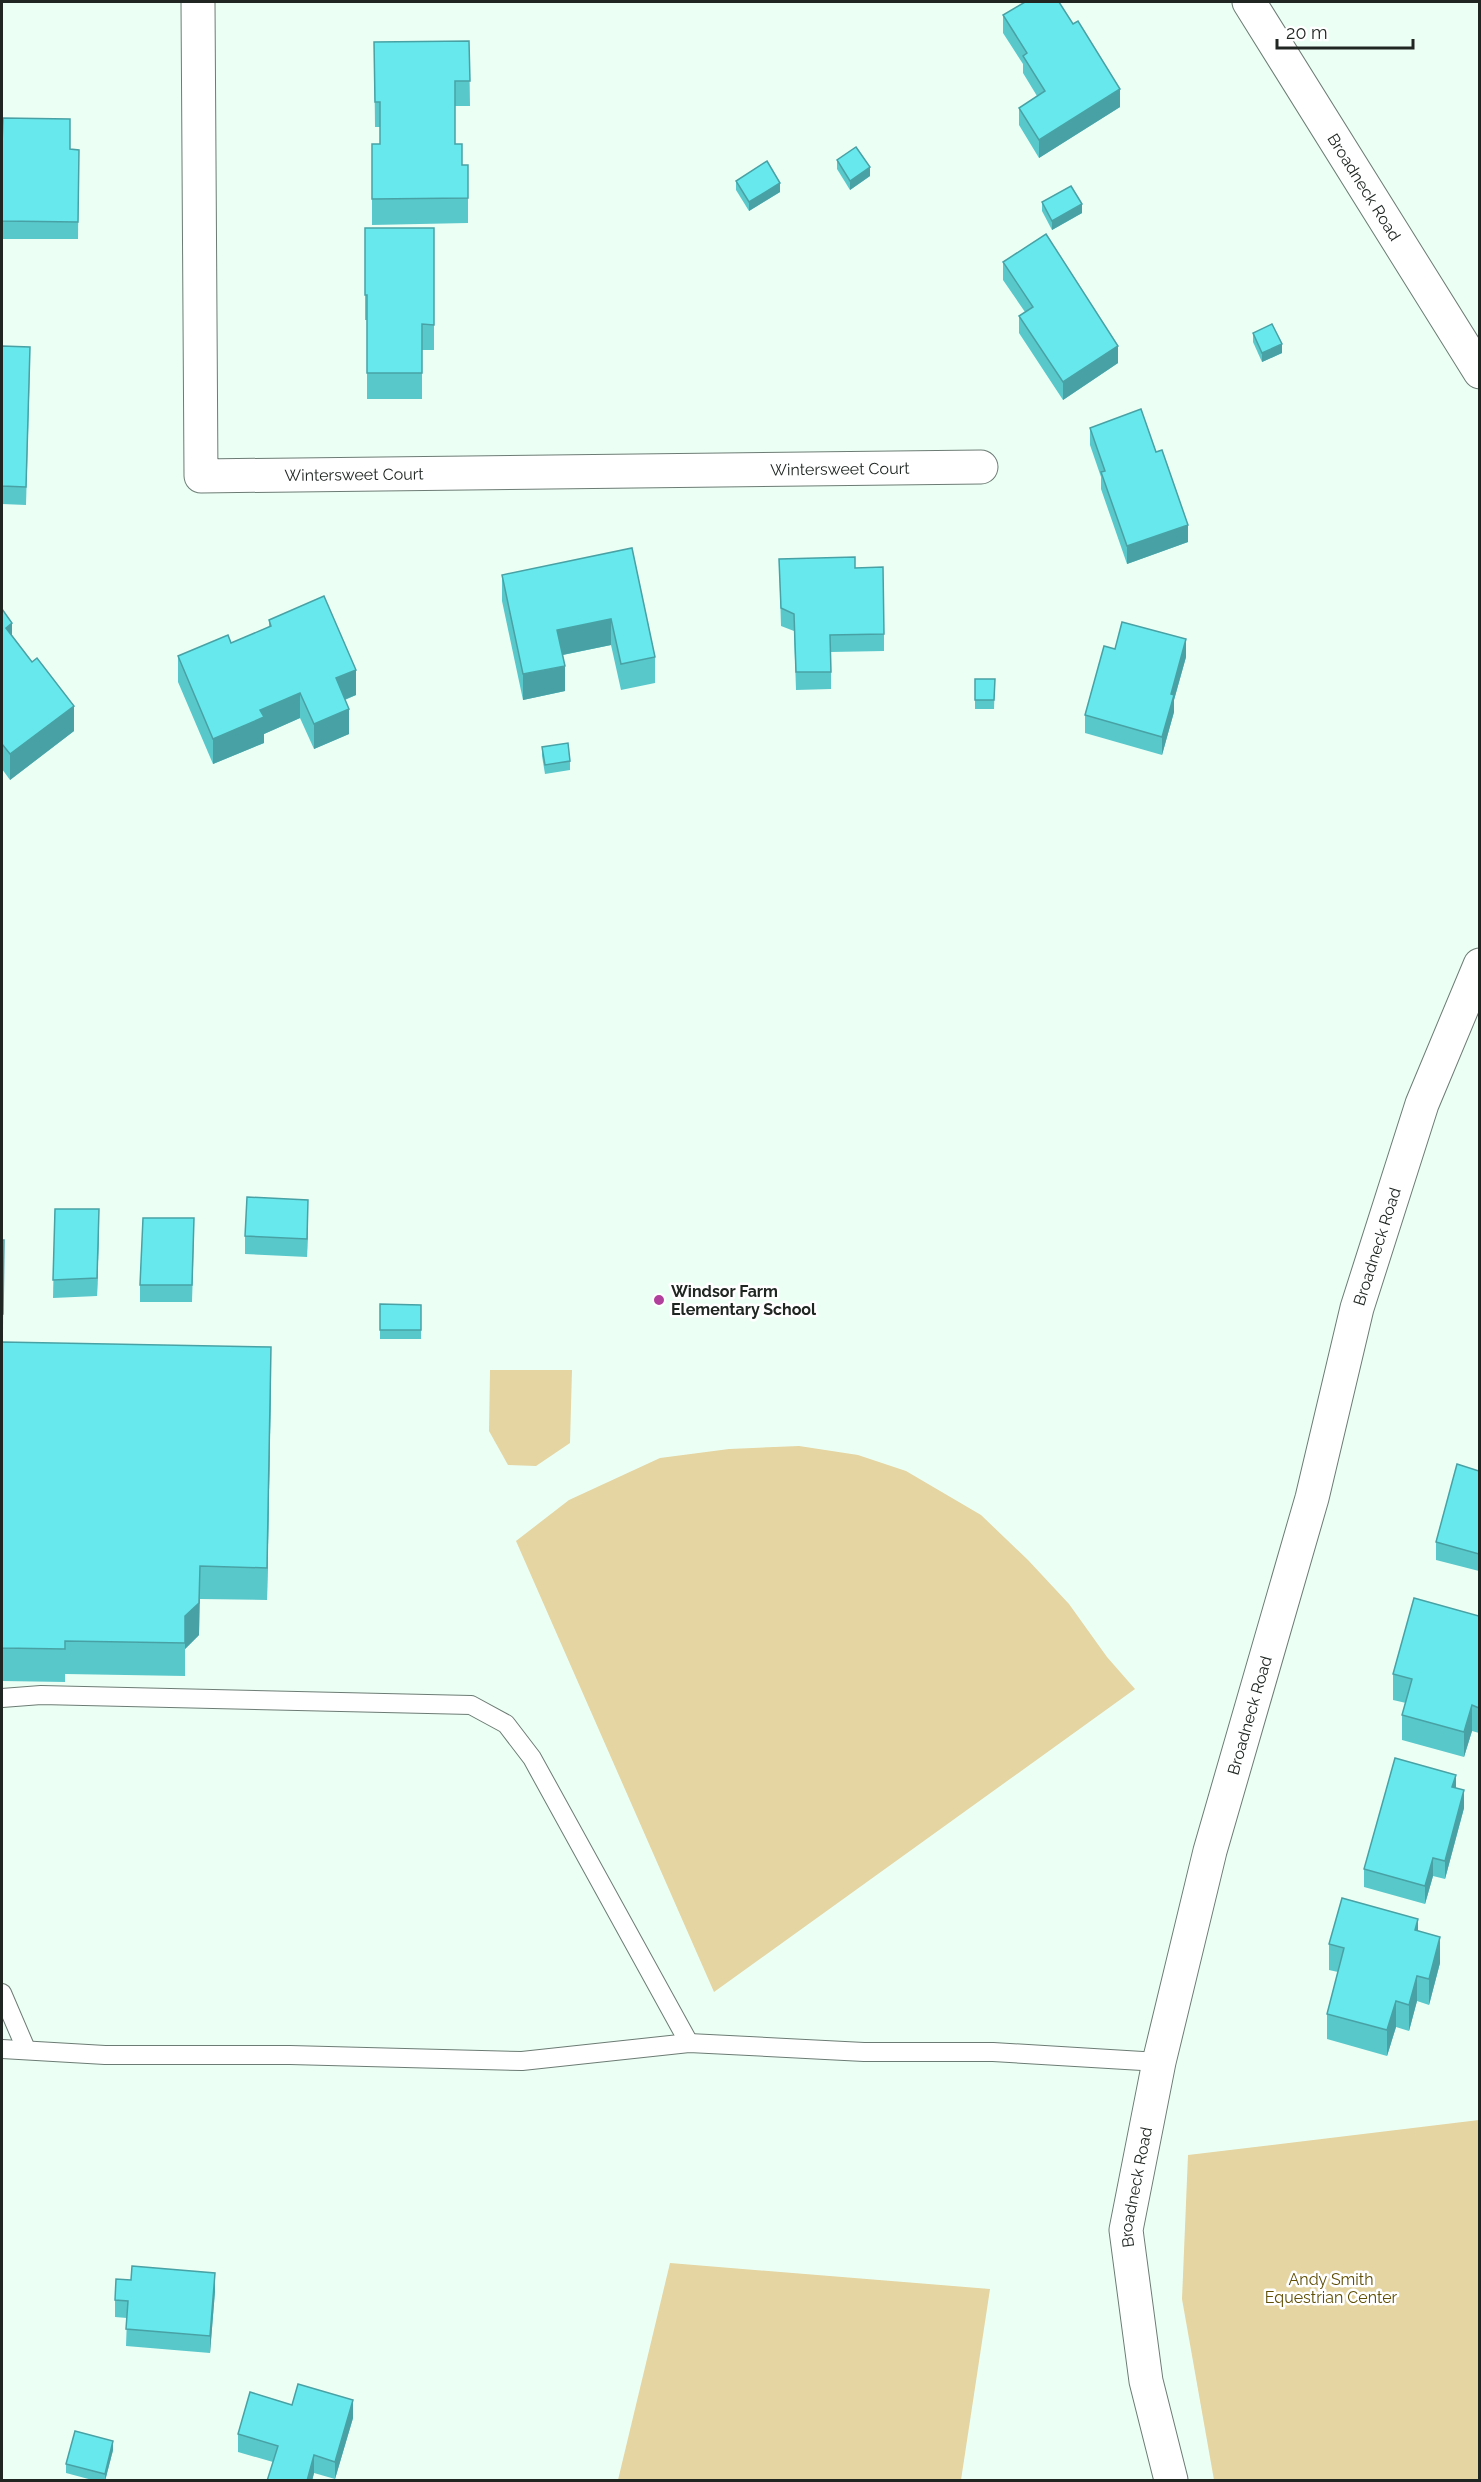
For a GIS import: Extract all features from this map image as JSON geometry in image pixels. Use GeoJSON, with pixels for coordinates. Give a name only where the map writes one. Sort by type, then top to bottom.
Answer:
{"type":"FeatureCollection","features":[{"type":"Feature","properties":{"kind":"street","name":"Wintersweet Court"},"geometry":{"type":"LineString","coordinates":[[198,2],[201,476],[981,467]]}},
{"type":"Feature","properties":{"kind":"street","name":"Broadneck Road"},"geometry":{"type":"LineString","coordinates":[[1249,2],[1479,372]]}},
{"type":"Feature","properties":{"kind":"street","name":"Broadneck Road"},"geometry":{"type":"LineString","coordinates":[[1171,2481],[1146,2381],[1126,2230],[1159,2062],[1210,1851],[1312,1498],[1357,1308],[1422,1104],[1479,964]]}},
{"type":"Feature","properties":{"kind":"lane"},"geometry":{"type":"LineString","coordinates":[[2,1698],[41,1695],[471,1705],[506,1724],[532,1758],[689,2043]]}},
{"type":"Feature","properties":{"kind":"lane"},"geometry":{"type":"LineString","coordinates":[[2,1993],[26,2049]]}},
{"type":"Feature","properties":{"kind":"lane"},"geometry":{"type":"LineString","coordinates":[[2,2049],[105,2055],[290,2055],[522,2061],[689,2043],[864,2052],[993,2052],[1159,2062]]}},
{"type":"Feature","properties":{"kind":"green space"},"geometry":{"type":"Polygon","coordinates":[[[490,1370],[572,1370],[570,1443],[536,1466],[508,1465],[489,1431],[490,1370]]]}},
{"type":"Feature","properties":{"kind":"green space"},"geometry":{"type":"Polygon","coordinates":[[[799,1446],[858,1455],[906,1471],[981,1515],[1069,1604],[1107,1657],[1135,1689],[714,1992],[516,1541],[569,1500],[660,1458],[729,1449],[799,1446]]]}},
{"type":"Feature","properties":{"kind":"green space","name":"Andy Smith Equestrian Center"},"geometry":{"type":"Polygon","coordinates":[[[1479,2120],[1479,2480],[1214,2480],[1182,2299],[1188,2155],[1479,2120]]]}},
{"type":"Feature","properties":{"kind":"green space"},"geometry":{"type":"Polygon","coordinates":[[[670,2263],[990,2289],[961,2480],[618,2480],[670,2263]]]}},
{"type":"Feature","properties":{"kind":"building"},"geometry":{"type":"Polygon","coordinates":[[[1025,2],[1059,2],[1073,24],[1078,21],[1120,89],[1039,140],[1019,108],[1045,91],[1023,56],[1027,53],[1003,15],[1025,2]]]}},
{"type":"Feature","properties":{"kind":"building"},"geometry":{"type":"Polygon","coordinates":[[[469,41],[470,81],[455,81],[455,144],[462,144],[462,165],[468,165],[468,198],[372,199],[372,144],[380,144],[380,102],[375,102],[374,42],[469,41]]]}},
{"type":"Feature","properties":{"kind":"building"},"geometry":{"type":"Polygon","coordinates":[[[3,118],[70,119],[70,149],[79,150],[78,222],[2,221],[3,118]]]}},
{"type":"Feature","properties":{"kind":"building"},"geometry":{"type":"Polygon","coordinates":[[[856,147],[870,167],[850,181],[837,160],[856,147]]]}},
{"type":"Feature","properties":{"kind":"building"},"geometry":{"type":"Polygon","coordinates":[[[767,161],[780,183],[749,202],[736,181],[767,161]]]}},
{"type":"Feature","properties":{"kind":"building"},"geometry":{"type":"Polygon","coordinates":[[[1071,186],[1082,204],[1052,221],[1042,202],[1071,186]]]}},
{"type":"Feature","properties":{"kind":"building"},"geometry":{"type":"Polygon","coordinates":[[[365,228],[434,228],[434,325],[422,324],[422,373],[367,373],[365,228]]]}},
{"type":"Feature","properties":{"kind":"building"},"geometry":{"type":"Polygon","coordinates":[[[1046,234],[1118,346],[1063,382],[1019,316],[1033,307],[1003,262],[1046,234]]]}},
{"type":"Feature","properties":{"kind":"building"},"geometry":{"type":"Polygon","coordinates":[[[1272,324],[1282,344],[1262,353],[1253,333],[1272,324]]]}},
{"type":"Feature","properties":{"kind":"building"},"geometry":{"type":"Polygon","coordinates":[[[2,346],[30,347],[26,487],[2,486],[2,346]]]}},
{"type":"Feature","properties":{"kind":"building"},"geometry":{"type":"Polygon","coordinates":[[[1141,409],[1156,452],[1162,450],[1188,525],[1127,546],[1101,472],[1105,471],[1090,428],[1141,409]]]}},
{"type":"Feature","properties":{"kind":"building"},"geometry":{"type":"Polygon","coordinates":[[[632,548],[655,657],[621,664],[611,619],[557,630],[565,666],[523,674],[502,575],[632,548]]]}},
{"type":"Feature","properties":{"kind":"building"},"geometry":{"type":"Polygon","coordinates":[[[855,557],[855,568],[883,567],[884,634],[830,635],[831,672],[796,672],[794,614],[781,608],[779,559],[855,557]]]}},
{"type":"Feature","properties":{"kind":"building"},"geometry":{"type":"Polygon","coordinates":[[[324,596],[356,670],[336,678],[349,709],[314,724],[300,693],[260,710],[264,717],[213,739],[178,656],[228,635],[231,643],[271,626],[269,620],[324,596]]]}},
{"type":"Feature","properties":{"kind":"building"},"geometry":{"type":"Polygon","coordinates":[[[2,609],[12,623],[6,628],[32,662],[37,658],[74,706],[10,754],[2,744],[2,609]]]}},
{"type":"Feature","properties":{"kind":"building"},"geometry":{"type":"Polygon","coordinates":[[[1122,622],[1186,639],[1162,737],[1085,715],[1104,646],[1115,649],[1122,622]]]}},
{"type":"Feature","properties":{"kind":"building"},"geometry":{"type":"Polygon","coordinates":[[[975,679],[995,679],[994,700],[975,700],[975,679]]]}},
{"type":"Feature","properties":{"kind":"building"},"geometry":{"type":"Polygon","coordinates":[[[568,743],[570,761],[545,765],[542,747],[568,743]]]}},
{"type":"Feature","properties":{"kind":"building"},"geometry":{"type":"Polygon","coordinates":[[[247,1197],[308,1200],[307,1239],[245,1236],[247,1197]]]}},
{"type":"Feature","properties":{"kind":"building"},"geometry":{"type":"Polygon","coordinates":[[[55,1209],[99,1209],[97,1278],[53,1280],[55,1209]]]}},
{"type":"Feature","properties":{"kind":"building"},"geometry":{"type":"Polygon","coordinates":[[[143,1218],[194,1218],[192,1285],[140,1285],[143,1218]]]}},
{"type":"Feature","properties":{"kind":"building"},"geometry":{"type":"Polygon","coordinates":[[[2,1240],[4,1240],[3,1314],[2,1314],[2,1240]]]}},
{"type":"Feature","properties":{"kind":"building"},"geometry":{"type":"Polygon","coordinates":[[[380,1304],[421,1305],[421,1330],[380,1330],[380,1304]]]}},
{"type":"Feature","properties":{"kind":"building"},"geometry":{"type":"Polygon","coordinates":[[[2,1342],[271,1347],[267,1568],[200,1566],[199,1603],[185,1616],[185,1643],[65,1641],[65,1649],[2,1648],[2,1342]]]}},
{"type":"Feature","properties":{"kind":"building"},"geometry":{"type":"Polygon","coordinates":[[[1457,1464],[1479,1471],[1479,1554],[1436,1542],[1457,1464]]]}},
{"type":"Feature","properties":{"kind":"building"},"geometry":{"type":"Polygon","coordinates":[[[1414,1598],[1479,1616],[1479,1708],[1472,1705],[1464,1732],[1402,1715],[1412,1679],[1393,1674],[1414,1598]]]}},
{"type":"Feature","properties":{"kind":"building"},"geometry":{"type":"Polygon","coordinates":[[[1395,1758],[1456,1775],[1452,1787],[1464,1790],[1445,1861],[1433,1858],[1425,1886],[1364,1869],[1395,1758]]]}},
{"type":"Feature","properties":{"kind":"building"},"geometry":{"type":"Polygon","coordinates":[[[1342,1898],[1418,1919],[1415,1930],[1440,1937],[1429,1979],[1417,1976],[1409,2005],[1396,2001],[1387,2030],[1327,2014],[1344,1948],[1329,1944],[1342,1898]]]}},
{"type":"Feature","properties":{"kind":"building"},"geometry":{"type":"Polygon","coordinates":[[[132,2266],[215,2273],[210,2336],[126,2329],[128,2301],[115,2300],[116,2279],[131,2280],[132,2266]]]}},
{"type":"Feature","properties":{"kind":"building"},"geometry":{"type":"Polygon","coordinates":[[[298,2384],[353,2400],[335,2462],[314,2455],[307,2481],[267,2481],[278,2446],[238,2434],[250,2392],[292,2405],[298,2384]]]}},
{"type":"Feature","properties":{"kind":"building"},"geometry":{"type":"Polygon","coordinates":[[[75,2431],[113,2441],[105,2474],[66,2464],[75,2431]]]}},
{"type":"Feature","properties":{"kind":"place","name":"Windsor Farm Elementary School"},"geometry":{"type":"Point","coordinates":[659,1300]}}]}
